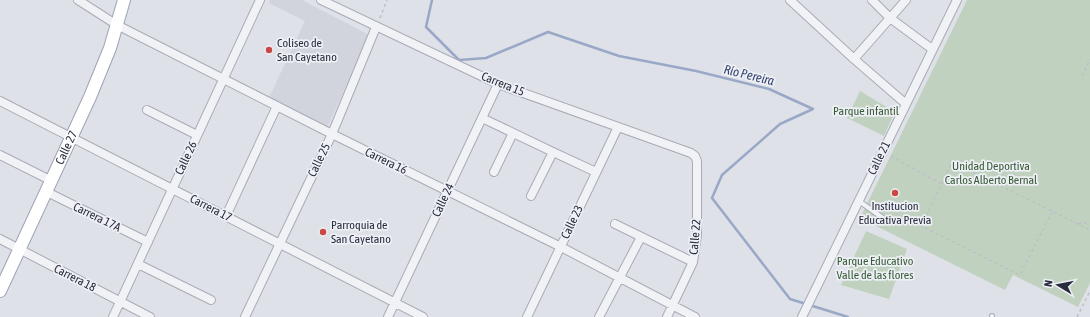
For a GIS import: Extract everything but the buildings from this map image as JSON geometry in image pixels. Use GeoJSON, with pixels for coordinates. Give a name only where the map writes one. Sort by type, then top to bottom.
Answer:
{"type":"FeatureCollection","features":[{"type":"Feature","properties":{"kind":"main road","name":"Calle 27"},"geometry":{"type":"LineString","coordinates":[[0,291],[90,97],[110,48],[124,0]]}},
{"type":"Feature","properties":{"kind":"street","name":"Carrera 16"},"geometry":{"type":"LineString","coordinates":[[78,0],[117,25],[447,192],[561,247],[696,317]]}},
{"type":"Feature","properties":{"kind":"street","name":"Calle 26"},"geometry":{"type":"LineString","coordinates":[[113,317],[260,0]]}},
{"type":"Feature","properties":{"kind":"street","name":"Carrera 15"},"geometry":{"type":"LineString","coordinates":[[321,0],[498,84],[691,153]]}},
{"type":"Feature","properties":{"kind":"street"},"geometry":{"type":"LineString","coordinates":[[790,0],[854,59],[906,104]]}},
{"type":"Feature","properties":{"kind":"street"},"geometry":{"type":"LineString","coordinates":[[798,7],[804,0]]}},
{"type":"Feature","properties":{"kind":"street"},"geometry":{"type":"LineString","coordinates":[[872,0],[890,18],[932,49]]}},
{"type":"Feature","properties":{"kind":"street"},"geometry":{"type":"LineString","coordinates":[[854,59],[906,0]]}},
{"type":"Feature","properties":{"kind":"street","name":"Calle 21"},"geometry":{"type":"LineString","coordinates":[[802,317],[957,0]]}},
{"type":"Feature","properties":{"kind":"street","name":"Calle 25"},"geometry":{"type":"LineString","coordinates":[[245,317],[332,134],[376,27]]}},
{"type":"Feature","properties":{"kind":"street","name":"Calle 24"},"geometry":{"type":"LineString","coordinates":[[388,317],[498,84]]}},
{"type":"Feature","properties":{"kind":"street","name":"Carrera 17"},"geometry":{"type":"LineString","coordinates":[[0,101],[422,317]]}},
{"type":"Feature","properties":{"kind":"street"},"geometry":{"type":"LineString","coordinates":[[226,216],[277,106]]}},
{"type":"Feature","properties":{"kind":"street"},"geometry":{"type":"LineString","coordinates":[[147,110],[197,135]]}},
{"type":"Feature","properties":{"kind":"street"},"geometry":{"type":"LineString","coordinates":[[482,118],[596,172]]}},
{"type":"Feature","properties":{"kind":"street","name":"Calle 23"},"geometry":{"type":"LineString","coordinates":[[527,317],[618,127]]}},
{"type":"Feature","properties":{"kind":"street"},"geometry":{"type":"LineString","coordinates":[[494,172],[513,133]]}},
{"type":"Feature","properties":{"kind":"street"},"geometry":{"type":"LineString","coordinates":[[531,196],[553,152]]}},
{"type":"Feature","properties":{"kind":"street","name":"Calle 22"},"geometry":{"type":"LineString","coordinates":[[667,317],[693,262],[697,235],[696,161],[695,156],[691,153]]}},
{"type":"Feature","properties":{"kind":"street"},"geometry":{"type":"LineString","coordinates":[[0,155],[52,181]]}},
{"type":"Feature","properties":{"kind":"street","name":"Carrera 17A"},"geometry":{"type":"LineString","coordinates":[[47,192],[148,242]]}},
{"type":"Feature","properties":{"kind":"street"},"geometry":{"type":"LineString","coordinates":[[615,224],[693,262]]}},
{"type":"Feature","properties":{"kind":"street"},"geometry":{"type":"LineString","coordinates":[[599,317],[641,237]]}},
{"type":"Feature","properties":{"kind":"street","name":"Carrera 18"},"geometry":{"type":"LineString","coordinates":[[0,239],[150,317]]}},
{"type":"Feature","properties":{"kind":"street"},"geometry":{"type":"LineString","coordinates":[[138,264],[211,300]]}},
{"type":"Feature","properties":{"kind":"lane"},"geometry":{"type":"LineString","coordinates":[[859,200],[887,221]]}},
{"type":"Feature","properties":{"kind":"path"},"geometry":{"type":"LineString","coordinates":[[376,27],[388,0]]}},
{"type":"Feature","properties":{"kind":"path"},"geometry":{"type":"LineString","coordinates":[[1082,76],[1090,59]]}},
{"type":"Feature","properties":{"kind":"path"},"geometry":{"type":"LineString","coordinates":[[883,150],[941,184]]}},
{"type":"Feature","properties":{"kind":"path"},"geometry":{"type":"LineString","coordinates":[[1052,212],[1020,275],[921,226],[952,162],[1090,230]]}},
{"type":"Feature","properties":{"kind":"path"},"geometry":{"type":"LineString","coordinates":[[1078,224],[1090,222]]}},
{"type":"Feature","properties":{"kind":"path"},"geometry":{"type":"LineString","coordinates":[[1077,317],[1090,291]]}},
{"type":"Feature","properties":{"kind":"shaded area"},"geometry":{"type":"Polygon","coordinates":[[[270,0],[302,0],[369,35],[328,126],[269,98],[305,21],[269,3],[270,0]]]}},
{"type":"Feature","properties":{"kind":"green space","name":"Unidad Deportiva Carlos Alberto Bernal"},"geometry":{"type":"Polygon","coordinates":[[[967,0],[1090,0],[1090,283],[1078,307],[1013,275],[1005,290],[860,218],[967,0]]]}},
{"type":"Feature","properties":{"kind":"green space","name":"Parque infantil"},"geometry":{"type":"Polygon","coordinates":[[[860,91],[895,112],[884,136],[847,118],[860,91]]]}},
{"type":"Feature","properties":{"kind":"green space","name":"Parque Educativo Valle de las flores"},"geometry":{"type":"Polygon","coordinates":[[[866,231],[907,249],[889,299],[841,285],[866,231]]]}},
{"type":"Feature","properties":{"kind":"waterway","name":"Río Pereira"},"geometry":{"type":"LineString","coordinates":[[432,0],[426,27],[459,60],[486,58],[548,32],[619,56],[696,71],[769,89],[813,109],[780,124],[722,175],[712,198],[790,299],[848,317]]}},
{"type":"Feature","properties":{"kind":"place","name":"Coliseo de San Cayetano"},"geometry":{"type":"Point","coordinates":[269,50]}},
{"type":"Feature","properties":{"kind":"place","name":"Institucion Educativa Previa"},"geometry":{"type":"Point","coordinates":[895,193]}},
{"type":"Feature","properties":{"kind":"place","name":"Parroquia de San Cayetano"},"geometry":{"type":"Point","coordinates":[323,232]}}]}
